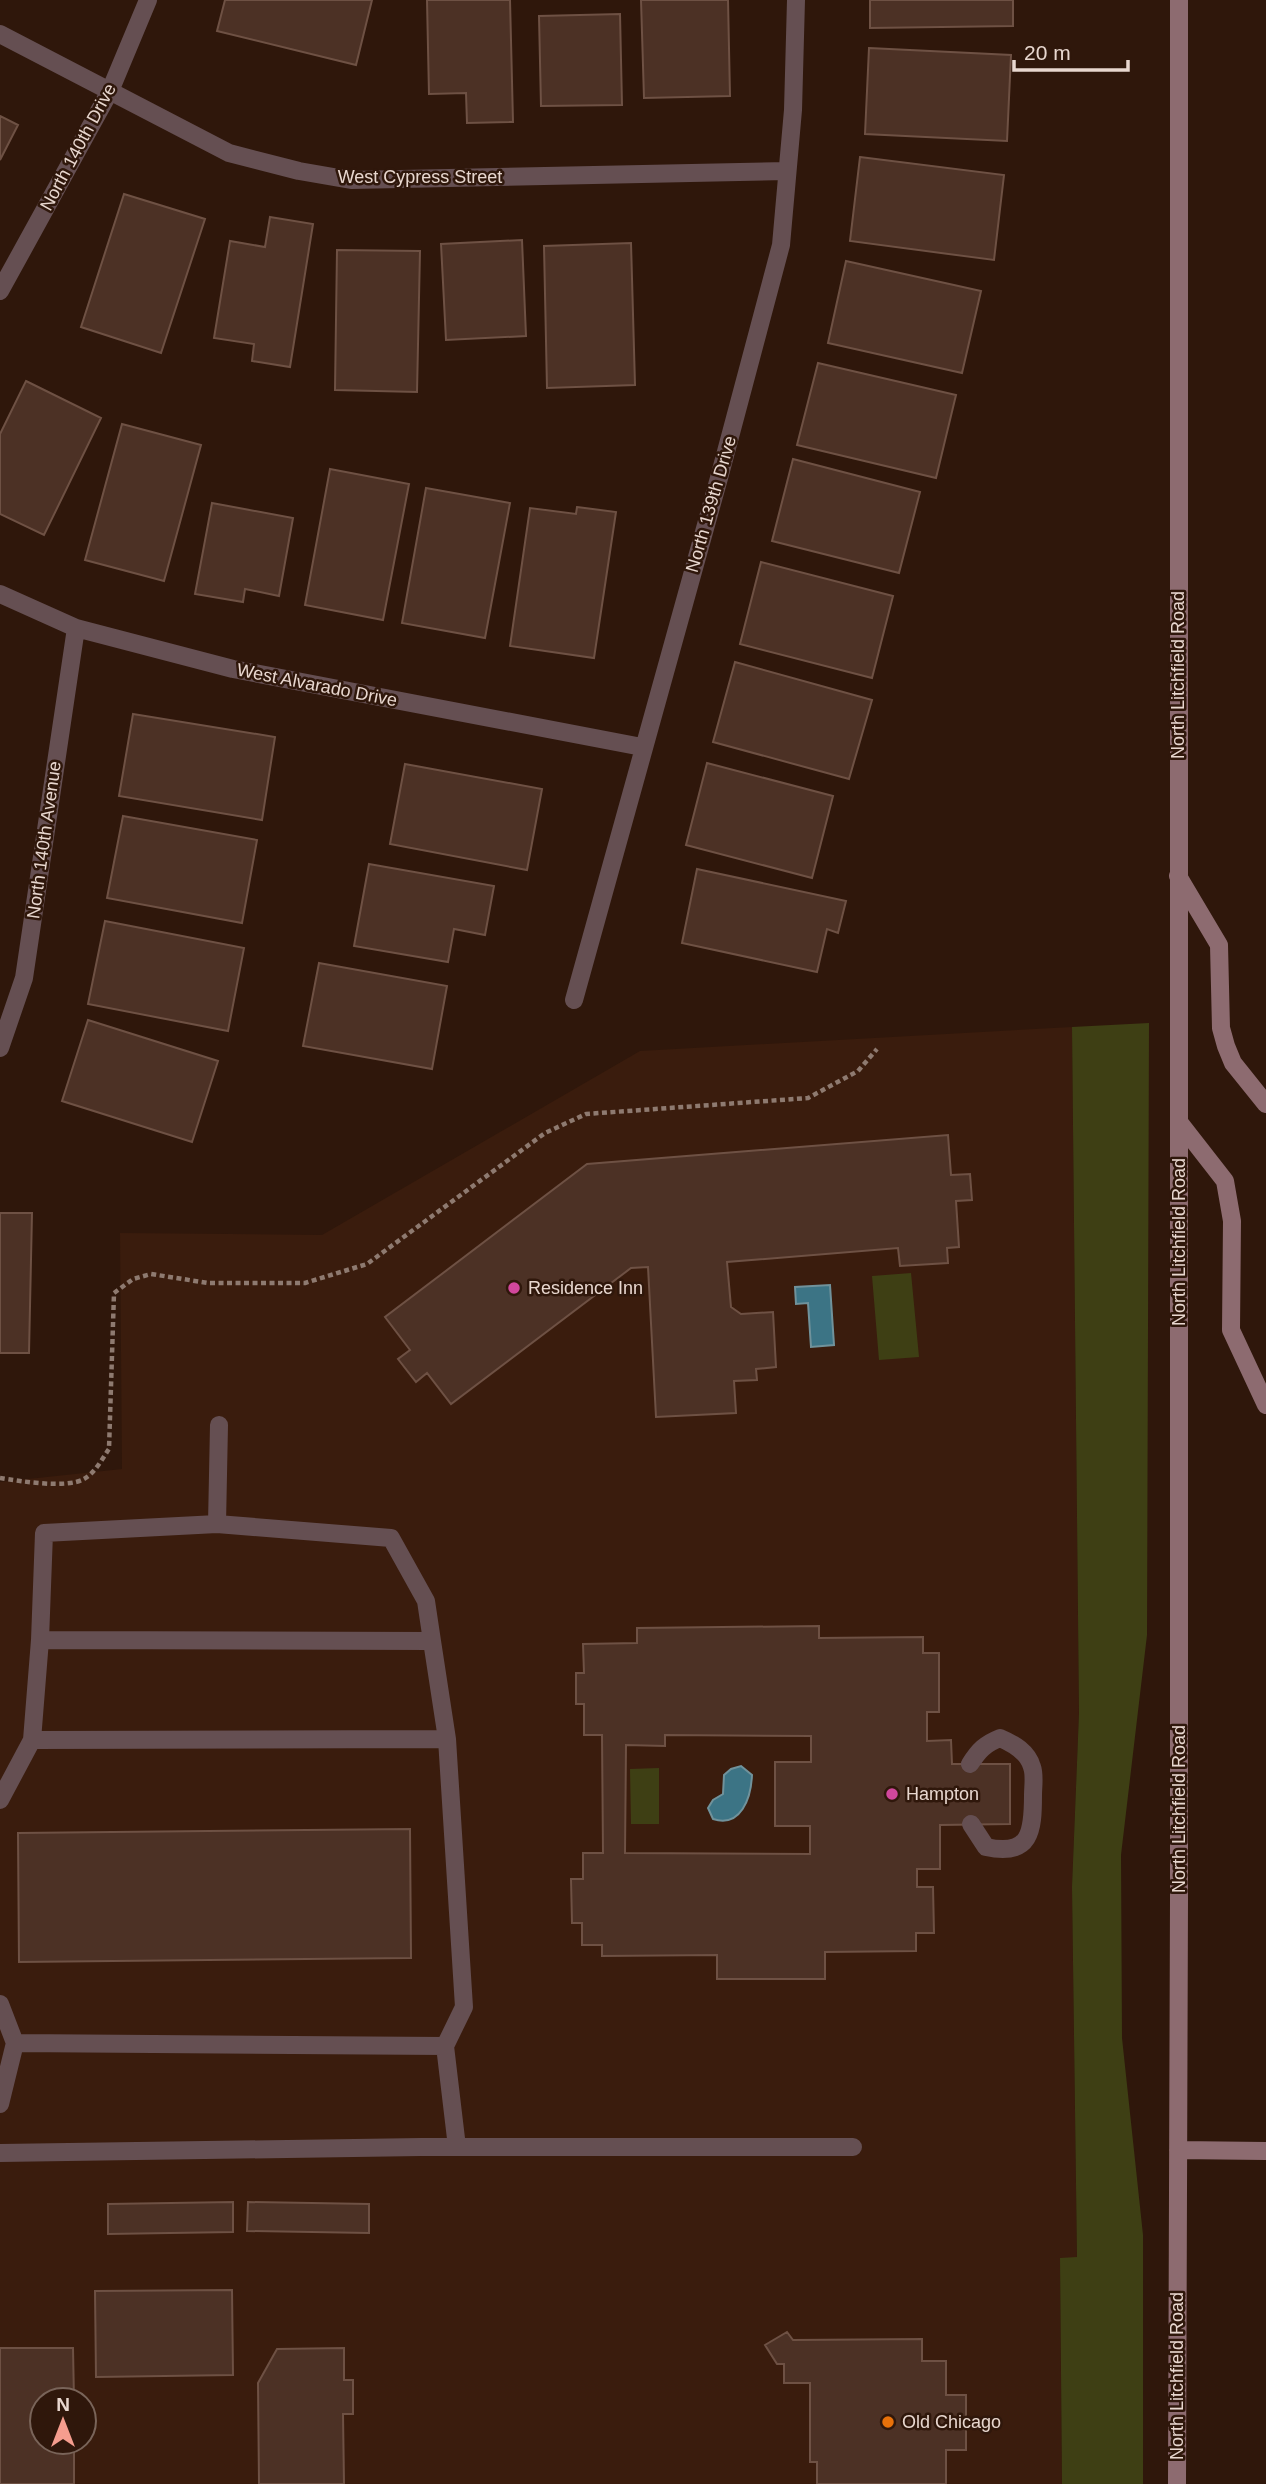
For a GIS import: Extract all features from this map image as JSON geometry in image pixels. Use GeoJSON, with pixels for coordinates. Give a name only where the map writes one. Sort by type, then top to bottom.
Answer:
{"type":"FeatureCollection","features":[{"type":"Feature","properties":{"kind":"main road","name":"North Litchfield Road"},"geometry":{"type":"LineString","coordinates":[[1177,2484],[1179,0]]}},
{"type":"Feature","properties":{"kind":"main road"},"geometry":{"type":"LineString","coordinates":[[1178,876],[1219,944],[1221,1028],[1226,1046],[1233,1063],[1266,1104]]}},
{"type":"Feature","properties":{"kind":"main road"},"geometry":{"type":"LineString","coordinates":[[1179,1122],[1225,1181],[1232,1221],[1231,1330],[1266,1405]]}},
{"type":"Feature","properties":{"kind":"main road"},"geometry":{"type":"LineString","coordinates":[[1178,2150],[1266,2151]]}},
{"type":"Feature","properties":{"kind":"street","name":"North 140th Drive"},"geometry":{"type":"LineString","coordinates":[[0,291],[110,91],[148,0]]}},
{"type":"Feature","properties":{"kind":"street","name":"North 139th Drive"},"geometry":{"type":"LineString","coordinates":[[574,1000],[642,747],[719,478],[780,245],[793,110],[796,0]]}},
{"type":"Feature","properties":{"kind":"street","name":"West Cypress Street"},"geometry":{"type":"LineString","coordinates":[[0,34],[229,153],[299,171],[351,180],[787,172]]}},
{"type":"Feature","properties":{"kind":"street","name":"West Alvarado Drive"},"geometry":{"type":"LineString","coordinates":[[0,594],[75,628],[233,669],[642,747]]}},
{"type":"Feature","properties":{"kind":"street","name":"North 140th Avenue"},"geometry":{"type":"LineString","coordinates":[[0,1048],[24,978],[75,628]]}},
{"type":"Feature","properties":{"kind":"street"},"geometry":{"type":"LineString","coordinates":[[217,1524],[219,1425]]}},
{"type":"Feature","properties":{"kind":"street"},"geometry":{"type":"LineString","coordinates":[[0,1800],[32,1740],[40,1640],[44,1533],[217,1524],[391,1538],[426,1601],[447,1739],[464,2007],[445,2046],[457,2147]]}},
{"type":"Feature","properties":{"kind":"street"},"geometry":{"type":"LineString","coordinates":[[40,1640],[432,1641]]}},
{"type":"Feature","properties":{"kind":"street"},"geometry":{"type":"LineString","coordinates":[[970,1764],[986,1744],[1000,1738],[1015,1744],[1026,1755],[1033,1768],[1033,1826],[1027,1838],[1016,1847],[1002,1851],[986,1847],[971,1824]]}},
{"type":"Feature","properties":{"kind":"street"},"geometry":{"type":"LineString","coordinates":[[32,1740],[447,1739]]}},
{"type":"Feature","properties":{"kind":"street"},"geometry":{"type":"LineString","coordinates":[[0,2004],[15,2043],[0,2104]]}},
{"type":"Feature","properties":{"kind":"street"},"geometry":{"type":"LineString","coordinates":[[15,2043],[445,2046]]}},
{"type":"Feature","properties":{"kind":"street"},"geometry":{"type":"LineString","coordinates":[[0,2153],[457,2147],[853,2147]]}},
{"type":"Feature","properties":{"kind":"path"},"geometry":{"type":"LineString","coordinates":[[0,1478],[40,1483],[83,1480],[99,1465],[109,1449],[114,1293],[133,1279],[151,1274],[208,1283],[305,1283],[368,1264],[545,1133],[586,1114],[807,1098],[858,1071],[877,1049]]}},
{"type":"Feature","properties":{"kind":"shaded area"},"geometry":{"type":"Polygon","coordinates":[[[1149,1023],[1147,1635],[1121,1855],[1122,2038],[1143,2235],[1143,2484],[1062,2484],[1060,2258],[1077,2257],[1072,1887],[1079,1713],[1072,1027],[1149,1023]]]}},
{"type":"Feature","properties":{"kind":"shaded area"},"geometry":{"type":"Polygon","coordinates":[[[1072,1027],[1079,1713],[1072,1887],[1077,2258],[1060,2259],[1062,2484],[0,2484],[0,1482],[122,1469],[120,1233],[322,1235],[640,1051],[1072,1027]]]}},
{"type":"Feature","properties":{"kind":"shaded area"},"geometry":{"type":"Polygon","coordinates":[[[911,1273],[919,1357],[879,1360],[872,1276],[911,1273]]]}},
{"type":"Feature","properties":{"kind":"shaded area"},"geometry":{"type":"Polygon","coordinates":[[[659,1768],[659,1824],[631,1824],[630,1769],[659,1768]]]}},
{"type":"Feature","properties":{"kind":"water"},"geometry":{"type":"Polygon","coordinates":[[[830,1285],[834,1345],[811,1347],[808,1303],[796,1304],[795,1287],[830,1285]]]}},
{"type":"Feature","properties":{"kind":"water"},"geometry":{"type":"Polygon","coordinates":[[[741,1766],[752,1775],[743,1809],[731,1819],[713,1819],[708,1808],[713,1800],[723,1794],[724,1775],[741,1766]]]}},
{"type":"Feature","properties":{"kind":"building"},"geometry":{"type":"Polygon","coordinates":[[[225,0],[372,0],[356,65],[217,31],[225,0]]]}},
{"type":"Feature","properties":{"kind":"building"},"geometry":{"type":"Polygon","coordinates":[[[427,0],[510,0],[513,122],[467,123],[466,93],[429,94],[427,0]]]}},
{"type":"Feature","properties":{"kind":"building"},"geometry":{"type":"Polygon","coordinates":[[[641,0],[728,0],[730,96],[644,98],[641,0]]]}},
{"type":"Feature","properties":{"kind":"building"},"geometry":{"type":"Polygon","coordinates":[[[870,0],[1013,0],[1013,26],[870,28],[870,0]]]}},
{"type":"Feature","properties":{"kind":"building"},"geometry":{"type":"Polygon","coordinates":[[[620,14],[622,105],[541,106],[539,16],[620,14]]]}},
{"type":"Feature","properties":{"kind":"building"},"geometry":{"type":"Polygon","coordinates":[[[869,48],[1011,55],[1007,141],[865,134],[869,48]]]}},
{"type":"Feature","properties":{"kind":"building"},"geometry":{"type":"Polygon","coordinates":[[[0,116],[18,125],[0,160],[0,116]]]}},
{"type":"Feature","properties":{"kind":"building"},"geometry":{"type":"Polygon","coordinates":[[[860,157],[1004,175],[994,260],[850,241],[860,157]]]}},
{"type":"Feature","properties":{"kind":"building"},"geometry":{"type":"Polygon","coordinates":[[[124,194],[205,219],[161,353],[81,327],[124,194]]]}},
{"type":"Feature","properties":{"kind":"building"},"geometry":{"type":"Polygon","coordinates":[[[270,217],[313,224],[290,367],[252,361],[254,344],[214,338],[230,241],[265,247],[270,217]]]}},
{"type":"Feature","properties":{"kind":"building"},"geometry":{"type":"Polygon","coordinates":[[[522,240],[526,336],[446,340],[441,244],[522,240]]]}},
{"type":"Feature","properties":{"kind":"building"},"geometry":{"type":"Polygon","coordinates":[[[631,243],[635,385],[547,388],[544,246],[631,243]]]}},
{"type":"Feature","properties":{"kind":"building"},"geometry":{"type":"Polygon","coordinates":[[[337,250],[420,251],[417,392],[335,390],[337,250]]]}},
{"type":"Feature","properties":{"kind":"building"},"geometry":{"type":"Polygon","coordinates":[[[846,261],[981,291],[962,373],[828,343],[846,261]]]}},
{"type":"Feature","properties":{"kind":"building"},"geometry":{"type":"Polygon","coordinates":[[[818,363],[956,395],[936,478],[797,445],[818,363]]]}},
{"type":"Feature","properties":{"kind":"building"},"geometry":{"type":"Polygon","coordinates":[[[26,381],[101,418],[44,535],[0,514],[0,434],[26,381]]]}},
{"type":"Feature","properties":{"kind":"building"},"geometry":{"type":"Polygon","coordinates":[[[122,424],[201,445],[164,581],[85,560],[122,424]]]}},
{"type":"Feature","properties":{"kind":"building"},"geometry":{"type":"Polygon","coordinates":[[[793,459],[920,492],[899,573],[772,541],[793,459]]]}},
{"type":"Feature","properties":{"kind":"building"},"geometry":{"type":"Polygon","coordinates":[[[330,469],[409,484],[383,620],[305,605],[330,469]]]}},
{"type":"Feature","properties":{"kind":"building"},"geometry":{"type":"Polygon","coordinates":[[[426,488],[510,503],[485,638],[402,623],[426,488]]]}},
{"type":"Feature","properties":{"kind":"building"},"geometry":{"type":"Polygon","coordinates":[[[212,503],[293,518],[279,596],[245,589],[243,602],[195,594],[212,503]]]}},
{"type":"Feature","properties":{"kind":"building"},"geometry":{"type":"Polygon","coordinates":[[[577,507],[616,512],[594,658],[510,646],[530,508],[576,514],[577,507]]]}},
{"type":"Feature","properties":{"kind":"building"},"geometry":{"type":"Polygon","coordinates":[[[761,562],[893,596],[872,678],[740,644],[761,562]]]}},
{"type":"Feature","properties":{"kind":"building"},"geometry":{"type":"Polygon","coordinates":[[[735,662],[872,700],[849,779],[713,742],[735,662]]]}},
{"type":"Feature","properties":{"kind":"building"},"geometry":{"type":"Polygon","coordinates":[[[133,714],[275,737],[262,820],[119,796],[133,714]]]}},
{"type":"Feature","properties":{"kind":"building"},"geometry":{"type":"Polygon","coordinates":[[[707,763],[833,796],[812,878],[686,845],[707,763]]]}},
{"type":"Feature","properties":{"kind":"building"},"geometry":{"type":"Polygon","coordinates":[[[405,764],[542,789],[527,870],[390,844],[405,764]]]}},
{"type":"Feature","properties":{"kind":"building"},"geometry":{"type":"Polygon","coordinates":[[[123,816],[257,840],[242,923],[107,898],[123,816]]]}},
{"type":"Feature","properties":{"kind":"building"},"geometry":{"type":"Polygon","coordinates":[[[369,864],[494,886],[485,935],[454,929],[448,962],[354,946],[369,864]]]}},
{"type":"Feature","properties":{"kind":"building"},"geometry":{"type":"Polygon","coordinates":[[[697,869],[846,901],[838,933],[827,929],[817,972],[682,943],[697,869]]]}},
{"type":"Feature","properties":{"kind":"building"},"geometry":{"type":"Polygon","coordinates":[[[105,921],[244,948],[228,1031],[88,1004],[105,921]]]}},
{"type":"Feature","properties":{"kind":"building"},"geometry":{"type":"Polygon","coordinates":[[[319,963],[447,986],[432,1069],[303,1046],[319,963]]]}},
{"type":"Feature","properties":{"kind":"building"},"geometry":{"type":"Polygon","coordinates":[[[88,1020],[218,1061],[192,1142],[62,1101],[88,1020]]]}},
{"type":"Feature","properties":{"kind":"building","name":"Residence Inn"},"geometry":{"type":"Polygon","coordinates":[[[948,1135],[951,1175],[970,1174],[972,1200],[956,1201],[959,1247],[947,1248],[948,1263],[900,1266],[898,1248],[727,1262],[731,1307],[741,1314],[773,1312],[776,1367],[756,1369],[757,1380],[734,1381],[736,1413],[656,1417],[648,1267],[631,1268],[451,1404],[427,1373],[416,1382],[398,1359],[410,1350],[385,1317],[587,1164],[948,1135]]]}},
{"type":"Feature","properties":{"kind":"building"},"geometry":{"type":"Polygon","coordinates":[[[0,1213],[32,1213],[29,1353],[0,1353],[0,1213]]]}},
{"type":"Feature","properties":{"kind":"building","name":"Hampton"},"geometry":{"type":"Polygon","coordinates":[[[819,1626],[819,1638],[923,1637],[923,1653],[939,1653],[939,1712],[927,1712],[927,1741],[951,1740],[952,1764],[1010,1764],[1010,1824],[940,1825],[940,1869],[917,1869],[917,1887],[933,1887],[934,1933],[916,1933],[916,1951],[825,1952],[825,1979],[717,1979],[717,1955],[602,1956],[602,1945],[582,1945],[582,1923],[572,1923],[571,1879],[583,1879],[583,1853],[603,1853],[602,1735],[584,1735],[584,1704],[576,1704],[576,1673],[584,1673],[583,1644],[637,1643],[637,1628],[819,1626]],[[665,1735],[665,1746],[626,1745],[625,1853],[810,1854],[810,1826],[775,1826],[775,1762],[811,1762],[811,1736],[665,1735]]]}},
{"type":"Feature","properties":{"kind":"building"},"geometry":{"type":"Polygon","coordinates":[[[410,1829],[411,1958],[19,1962],[18,1833],[410,1829]]]}},
{"type":"Feature","properties":{"kind":"building"},"geometry":{"type":"Polygon","coordinates":[[[233,2202],[233,2232],[108,2234],[108,2204],[233,2202]]]}},
{"type":"Feature","properties":{"kind":"building"},"geometry":{"type":"Polygon","coordinates":[[[248,2202],[369,2204],[369,2233],[247,2231],[248,2202]]]}},
{"type":"Feature","properties":{"kind":"building"},"geometry":{"type":"Polygon","coordinates":[[[232,2290],[233,2375],[96,2377],[95,2291],[232,2290]]]}},
{"type":"Feature","properties":{"kind":"building","name":"Old Chicago"},"geometry":{"type":"Polygon","coordinates":[[[787,2332],[793,2340],[922,2339],[922,2361],[946,2361],[946,2395],[966,2395],[966,2450],[946,2450],[946,2484],[817,2484],[817,2462],[810,2462],[810,2383],[784,2383],[784,2364],[777,2364],[765,2345],[787,2332]]]}},
{"type":"Feature","properties":{"kind":"building"},"geometry":{"type":"Polygon","coordinates":[[[0,2348],[73,2348],[74,2386],[28,2386],[28,2456],[74,2456],[74,2484],[0,2484],[0,2348]]]}},
{"type":"Feature","properties":{"kind":"building"},"geometry":{"type":"Polygon","coordinates":[[[344,2348],[344,2380],[353,2380],[353,2414],[343,2414],[344,2484],[259,2484],[258,2383],[277,2349],[344,2348]]]}},
{"type":"Feature","properties":{"kind":"place","name":"Residence Inn"},"geometry":{"type":"Point","coordinates":[514,1288]}},
{"type":"Feature","properties":{"kind":"place","name":"Hampton"},"geometry":{"type":"Point","coordinates":[892,1794]}},
{"type":"Feature","properties":{"kind":"place","name":"Old Chicago"},"geometry":{"type":"Point","coordinates":[888,2422]}}]}
